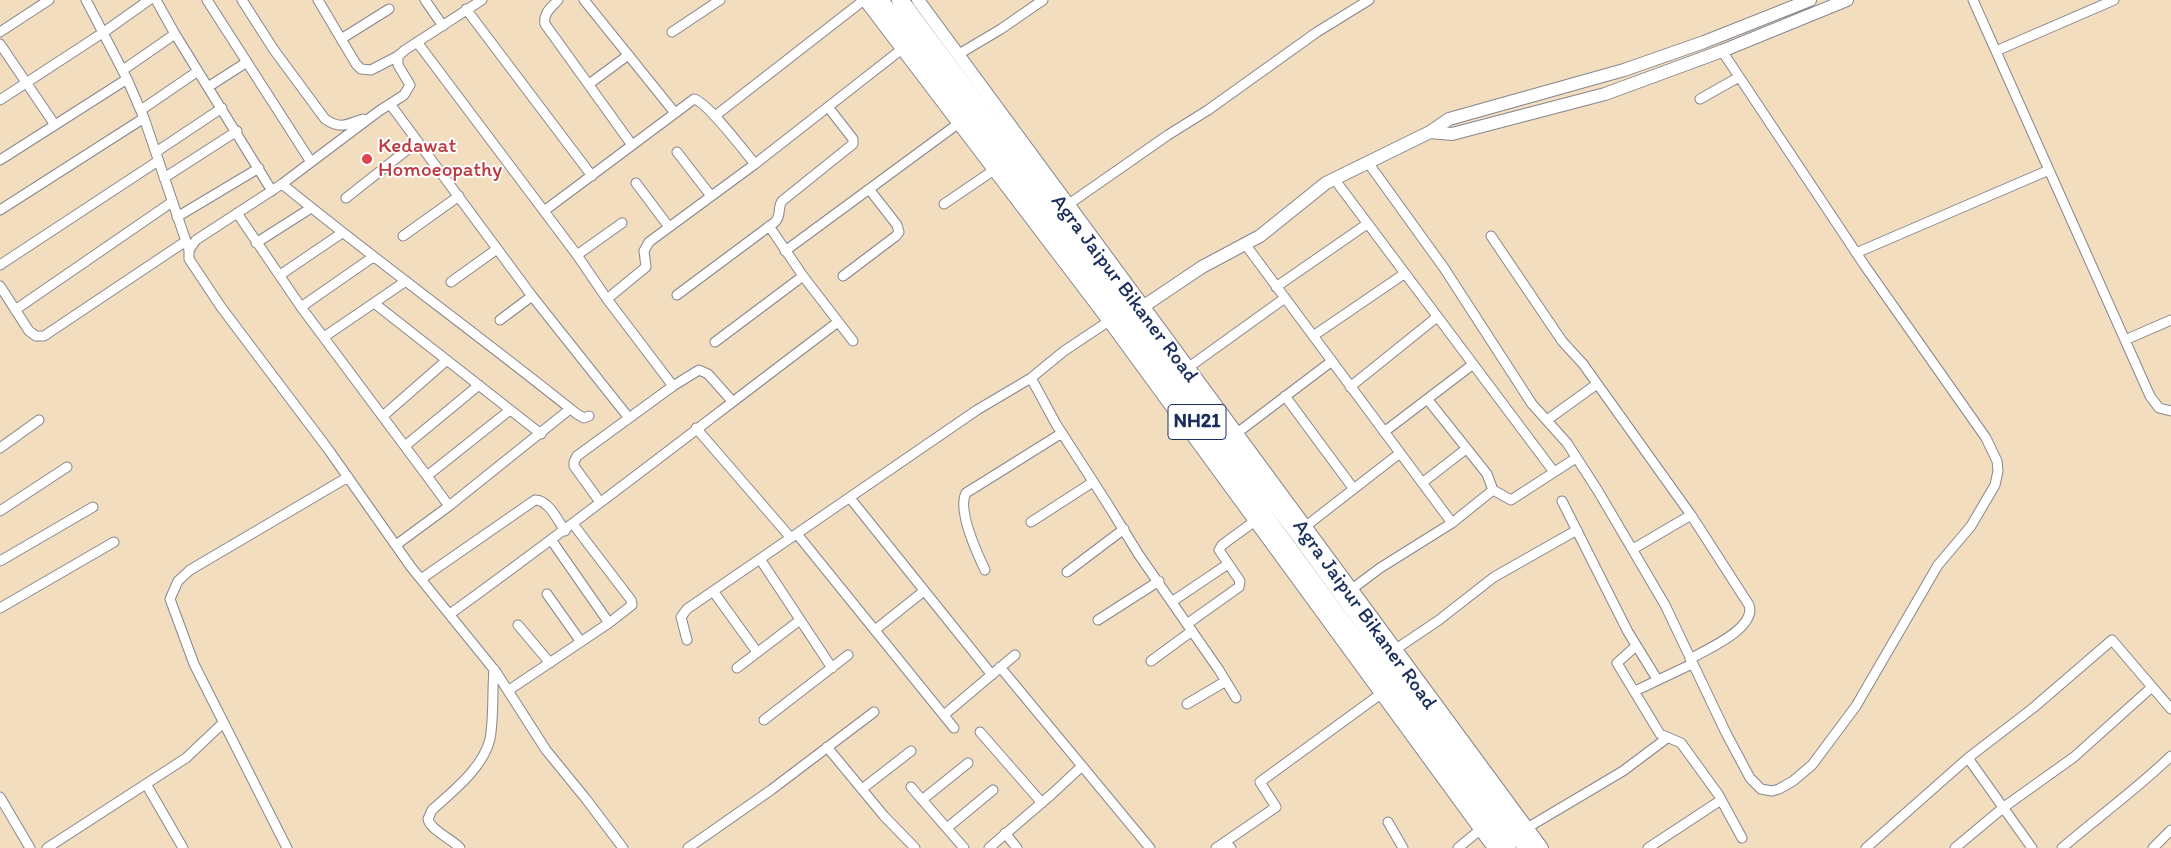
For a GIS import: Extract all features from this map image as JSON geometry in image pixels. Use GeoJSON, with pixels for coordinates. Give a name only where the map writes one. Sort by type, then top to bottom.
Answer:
{"type":"FeatureCollection","features":[{"type":"Feature","properties":{"kind":"highway","name":"Agra Jaipur Bikaner Road"},"geometry":{"type":"LineString","coordinates":[[880,0],[1118,315],[1508,848]]}},
{"type":"Feature","properties":{"kind":"highway","name":"Agra Jaipur Bikaner Road"},"geometry":{"type":"LineString","coordinates":[[900,0],[1297,532],[1527,848]]}},
{"type":"Feature","properties":{"kind":"street"},"geometry":{"type":"LineString","coordinates":[[0,32],[49,0]]}},
{"type":"Feature","properties":{"kind":"street"},"geometry":{"type":"LineString","coordinates":[[86,0],[104,32],[143,114],[187,245],[189,259],[199,275],[421,579],[494,669],[546,750],[623,848]]}},
{"type":"Feature","properties":{"kind":"street"},"geometry":{"type":"LineString","coordinates":[[0,100],[149,0]]}},
{"type":"Feature","properties":{"kind":"street"},"geometry":{"type":"LineString","coordinates":[[156,0],[175,34],[272,190]]}},
{"type":"Feature","properties":{"kind":"street"},"geometry":{"type":"LineString","coordinates":[[207,0],[311,162]]}},
{"type":"Feature","properties":{"kind":"street"},"geometry":{"type":"LineString","coordinates":[[242,0],[274,50],[325,119],[334,126],[344,126],[370,117]]}},
{"type":"Feature","properties":{"kind":"street"},"geometry":{"type":"LineString","coordinates":[[318,0],[356,64],[365,71],[371,70],[398,56],[482,0]]}},
{"type":"Feature","properties":{"kind":"street"},"geometry":{"type":"LineString","coordinates":[[425,0],[443,26]]}},
{"type":"Feature","properties":{"kind":"street"},"geometry":{"type":"LineString","coordinates":[[558,0],[547,12],[544,18],[545,24],[632,145]]}},
{"type":"Feature","properties":{"kind":"street"},"geometry":{"type":"LineString","coordinates":[[584,0],[627,56],[675,113]]}},
{"type":"Feature","properties":{"kind":"street"},"geometry":{"type":"LineString","coordinates":[[672,32],[720,0]]}},
{"type":"Feature","properties":{"kind":"street"},"geometry":{"type":"LineString","coordinates":[[714,116],[864,0],[1109,321],[1494,848]]}},
{"type":"Feature","properties":{"kind":"street"},"geometry":{"type":"LineString","coordinates":[[918,0],[1542,848]]}},
{"type":"Feature","properties":{"kind":"street"},"geometry":{"type":"LineString","coordinates":[[959,54],[1002,29],[1043,0]]}},
{"type":"Feature","properties":{"kind":"street"},"geometry":{"type":"LineString","coordinates":[[1069,204],[1168,135],[1208,110],[1317,32],[1369,0]]}},
{"type":"Feature","properties":{"kind":"street"},"geometry":{"type":"LineString","coordinates":[[1144,306],[1202,267],[1260,236],[1326,183],[1369,164],[1430,132],[1448,119],[1620,71],[1810,0]]}},
{"type":"Feature","properties":{"kind":"street"},"geometry":{"type":"LineString","coordinates":[[1430,132],[1452,134],[1605,94],[1658,76],[1847,0]]}},
{"type":"Feature","properties":{"kind":"street"},"geometry":{"type":"LineString","coordinates":[[1973,0],[2154,403],[2159,408],[2171,411]]}},
{"type":"Feature","properties":{"kind":"street"},"geometry":{"type":"LineString","coordinates":[[1996,51],[2104,2],[2114,0]]}},
{"type":"Feature","properties":{"kind":"street"},"geometry":{"type":"LineString","coordinates":[[341,39],[389,9]]}},
{"type":"Feature","properties":{"kind":"street"},"geometry":{"type":"LineString","coordinates":[[466,9],[592,176]]}},
{"type":"Feature","properties":{"kind":"street"},"geometry":{"type":"LineString","coordinates":[[0,160],[56,125],[125,75],[175,34]]}},
{"type":"Feature","properties":{"kind":"street"},"geometry":{"type":"LineString","coordinates":[[418,42],[673,386]]}},
{"type":"Feature","properties":{"kind":"street"},"geometry":{"type":"LineString","coordinates":[[0,44],[56,125]]}},
{"type":"Feature","properties":{"kind":"street"},"geometry":{"type":"LineString","coordinates":[[607,299],[643,271],[647,264],[644,251],[646,245],[755,164],[902,49]]}},
{"type":"Feature","properties":{"kind":"street"},"geometry":{"type":"LineString","coordinates":[[1369,164],[1444,268],[1532,404],[1567,443],[1633,549],[1665,605],[1750,778],[1756,785],[1766,791],[1778,789],[1793,781],[1818,759],[1853,710],[1938,565],[1970,526],[1994,485],[1998,471],[1997,461],[1986,438],[1856,253],[1722,51]]}},
{"type":"Feature","properties":{"kind":"street"},"geometry":{"type":"LineString","coordinates":[[1,289],[29,331],[36,336],[44,336],[282,184],[370,117],[404,95],[410,85],[398,65],[398,56]]}},
{"type":"Feature","properties":{"kind":"street"},"geometry":{"type":"LineString","coordinates":[[589,84],[627,56]]}},
{"type":"Feature","properties":{"kind":"street"},"geometry":{"type":"LineString","coordinates":[[1653,59],[1658,76]]}},
{"type":"Feature","properties":{"kind":"street"},"geometry":{"type":"LineString","coordinates":[[208,87],[247,62]]}},
{"type":"Feature","properties":{"kind":"street"},"geometry":{"type":"LineString","coordinates":[[0,210],[143,114],[198,71]]}},
{"type":"Feature","properties":{"kind":"street"},"geometry":{"type":"LineString","coordinates":[[1700,99],[1739,77]]}},
{"type":"Feature","properties":{"kind":"street"},"geometry":{"type":"LineString","coordinates":[[544,211],[691,100],[696,99],[714,116],[755,164]]}},
{"type":"Feature","properties":{"kind":"street"},"geometry":{"type":"LineString","coordinates":[[390,104],[532,296],[629,418]]}},
{"type":"Feature","properties":{"kind":"street"},"geometry":{"type":"LineString","coordinates":[[676,295],[769,226],[779,217],[779,206],[782,201],[854,142],[828,107]]}},
{"type":"Feature","properties":{"kind":"street"},"geometry":{"type":"LineString","coordinates":[[0,265],[157,156],[222,108]]}},
{"type":"Feature","properties":{"kind":"street"},"geometry":{"type":"LineString","coordinates":[[785,251],[959,123]]}},
{"type":"Feature","properties":{"kind":"street"},"geometry":{"type":"LineString","coordinates":[[164,178],[237,131]]}},
{"type":"Feature","properties":{"kind":"street"},"geometry":{"type":"LineString","coordinates":[[346,198],[417,142]]}},
{"type":"Feature","properties":{"kind":"street"},"geometry":{"type":"LineString","coordinates":[[677,152],[711,196]]}},
{"type":"Feature","properties":{"kind":"street"},"geometry":{"type":"LineString","coordinates":[[177,217],[260,168]]}},
{"type":"Feature","properties":{"kind":"street"},"geometry":{"type":"LineString","coordinates":[[944,204],[994,170]]}},
{"type":"Feature","properties":{"kind":"street"},"geometry":{"type":"LineString","coordinates":[[1856,253],[2049,170]]}},
{"type":"Feature","properties":{"kind":"street"},"geometry":{"type":"LineString","coordinates":[[1334,180],[1554,472]]}},
{"type":"Feature","properties":{"kind":"street"},"geometry":{"type":"LineString","coordinates":[[636,183],[669,227]]}},
{"type":"Feature","properties":{"kind":"street"},"geometry":{"type":"LineString","coordinates":[[282,184],[342,233],[474,332],[570,409],[581,417],[589,416]]}},
{"type":"Feature","properties":{"kind":"street"},"geometry":{"type":"LineString","coordinates":[[843,276],[899,232],[898,225],[869,189]]}},
{"type":"Feature","properties":{"kind":"street"},"geometry":{"type":"LineString","coordinates":[[403,236],[459,196]]}},
{"type":"Feature","properties":{"kind":"street"},"geometry":{"type":"LineString","coordinates":[[15,310],[172,202]]}},
{"type":"Feature","properties":{"kind":"street"},"geometry":{"type":"LineString","coordinates":[[256,244],[311,208]]}},
{"type":"Feature","properties":{"kind":"street"},"geometry":{"type":"LineString","coordinates":[[237,213],[256,244],[280,275],[301,307],[449,506]]}},
{"type":"Feature","properties":{"kind":"street"},"geometry":{"type":"LineString","coordinates":[[577,255],[622,223]]}},
{"type":"Feature","properties":{"kind":"street"},"geometry":{"type":"LineString","coordinates":[[1276,287],[1367,224]]}},
{"type":"Feature","properties":{"kind":"street"},"geometry":{"type":"LineString","coordinates":[[769,226],[803,276],[853,341]]}},
{"type":"Feature","properties":{"kind":"street"},"geometry":{"type":"LineString","coordinates":[[280,275],[342,233]]}},
{"type":"Feature","properties":{"kind":"street"},"geometry":{"type":"LineString","coordinates":[[1491,236],[1562,341],[1583,364],[1691,514],[1745,597],[1751,610],[1749,619],[1738,630],[1691,661],[1635,691]]}},
{"type":"Feature","properties":{"kind":"street"},"geometry":{"type":"LineString","coordinates":[[1244,244],[1452,523]]}},
{"type":"Feature","properties":{"kind":"street"},"geometry":{"type":"LineString","coordinates":[[451,282],[497,249]]}},
{"type":"Feature","properties":{"kind":"street"},"geometry":{"type":"LineString","coordinates":[[301,307],[373,257]]}},
{"type":"Feature","properties":{"kind":"street"},"geometry":{"type":"LineString","coordinates":[[1313,336],[1404,274]]}},
{"type":"Feature","properties":{"kind":"street"},"geometry":{"type":"LineString","coordinates":[[715,342],[803,276]]}},
{"type":"Feature","properties":{"kind":"street"},"geometry":{"type":"LineString","coordinates":[[324,337],[406,282]]}},
{"type":"Feature","properties":{"kind":"street"},"geometry":{"type":"LineString","coordinates":[[500,320],[532,296]]}},
{"type":"Feature","properties":{"kind":"street"},"geometry":{"type":"LineString","coordinates":[[1189,368],[1285,298]]}},
{"type":"Feature","properties":{"kind":"street"},"geometry":{"type":"LineString","coordinates":[[374,303],[541,434]]}},
{"type":"Feature","properties":{"kind":"street"},"geometry":{"type":"LineString","coordinates":[[1350,386],[1437,318]]}},
{"type":"Feature","properties":{"kind":"street"},"geometry":{"type":"LineString","coordinates":[[2125,340],[2171,320]]}},
{"type":"Feature","properties":{"kind":"street"},"geometry":{"type":"LineString","coordinates":[[687,640],[681,617],[687,609],[977,410],[1031,378],[1064,351],[1109,321]]}},
{"type":"Feature","properties":{"kind":"street"},"geometry":{"type":"LineString","coordinates":[[450,614],[552,541],[696,428],[838,322]]}},
{"type":"Feature","properties":{"kind":"street"},"geometry":{"type":"LineString","coordinates":[[383,416],[447,360]]}},
{"type":"Feature","properties":{"kind":"street"},"geometry":{"type":"LineString","coordinates":[[1237,432],[1332,361]]}},
{"type":"Feature","properties":{"kind":"street"},"geometry":{"type":"LineString","coordinates":[[1384,432],[1472,365]]}},
{"type":"Feature","properties":{"kind":"street"},"geometry":{"type":"LineString","coordinates":[[600,502],[579,473],[574,462],[577,456],[695,372],[703,371],[732,402]]}},
{"type":"Feature","properties":{"kind":"street"},"geometry":{"type":"LineString","coordinates":[[1031,378],[1062,433],[1093,482],[1236,698]]}},
{"type":"Feature","properties":{"kind":"street"},"geometry":{"type":"LineString","coordinates":[[1547,420],[1597,384]]}},
{"type":"Feature","properties":{"kind":"street"},"geometry":{"type":"LineString","coordinates":[[405,446],[479,385]]}},
{"type":"Feature","properties":{"kind":"street"},"geometry":{"type":"LineString","coordinates":[[1285,396],[1353,488]]}},
{"type":"Feature","properties":{"kind":"street"},"geometry":{"type":"LineString","coordinates":[[1428,400],[1486,474],[1493,490],[1511,500],[1576,458]]}},
{"type":"Feature","properties":{"kind":"street"},"geometry":{"type":"LineString","coordinates":[[396,545],[449,506],[570,409]]}},
{"type":"Feature","properties":{"kind":"street"},"geometry":{"type":"LineString","coordinates":[[428,476],[510,410]]}},
{"type":"Feature","properties":{"kind":"street"},"geometry":{"type":"LineString","coordinates":[[0,448],[39,420]]}},
{"type":"Feature","properties":{"kind":"street"},"geometry":{"type":"LineString","coordinates":[[696,428],[794,536],[875,630],[954,728]]}},
{"type":"Feature","properties":{"kind":"street"},"geometry":{"type":"LineString","coordinates":[[984,570],[973,543],[964,510],[963,502],[966,493],[1062,433]]}},
{"type":"Feature","properties":{"kind":"street"},"geometry":{"type":"LineString","coordinates":[[1422,483],[1466,449]]}},
{"type":"Feature","properties":{"kind":"street"},"geometry":{"type":"LineString","coordinates":[[1306,526],[1400,453]]}},
{"type":"Feature","properties":{"kind":"street"},"geometry":{"type":"LineString","coordinates":[[0,511],[67,467]]}},
{"type":"Feature","properties":{"kind":"street"},"geometry":{"type":"LineString","coordinates":[[287,848],[194,664],[170,599],[178,581],[190,570],[348,477]]}},
{"type":"Feature","properties":{"kind":"street"},"geometry":{"type":"LineString","coordinates":[[1031,522],[1093,482]]}},
{"type":"Feature","properties":{"kind":"street"},"geometry":{"type":"LineString","coordinates":[[1352,589],[1380,568],[1452,523],[1493,490]]}},
{"type":"Feature","properties":{"kind":"street"},"geometry":{"type":"LineString","coordinates":[[850,498],[992,674]]}},
{"type":"Feature","properties":{"kind":"street"},"geometry":{"type":"LineString","coordinates":[[421,579],[536,500],[541,500],[546,504],[565,531]]}},
{"type":"Feature","properties":{"kind":"street"},"geometry":{"type":"LineString","coordinates":[[1562,502],[1636,646],[1656,679]]}},
{"type":"Feature","properties":{"kind":"street"},"geometry":{"type":"LineString","coordinates":[[0,561],[93,507]]}},
{"type":"Feature","properties":{"kind":"street"},"geometry":{"type":"LineString","coordinates":[[1633,549],[1691,514]]}},
{"type":"Feature","properties":{"kind":"street"},"geometry":{"type":"LineString","coordinates":[[1151,660],[1239,587],[1240,581],[1220,553],[1220,548],[1256,521]]}},
{"type":"Feature","properties":{"kind":"street"},"geometry":{"type":"LineString","coordinates":[[508,690],[628,610],[632,603],[573,524]]}},
{"type":"Feature","properties":{"kind":"street"},"geometry":{"type":"LineString","coordinates":[[1067,572],[1124,529]]}},
{"type":"Feature","properties":{"kind":"street"},"geometry":{"type":"LineString","coordinates":[[1396,649],[1439,620],[1494,577],[1577,530]]}},
{"type":"Feature","properties":{"kind":"street"},"geometry":{"type":"LineString","coordinates":[[552,541],[609,623]]}},
{"type":"Feature","properties":{"kind":"street"},"geometry":{"type":"LineString","coordinates":[[0,608],[114,542]]}},
{"type":"Feature","properties":{"kind":"street"},"geometry":{"type":"LineString","coordinates":[[760,559],[832,668]]}},
{"type":"Feature","properties":{"kind":"street"},"geometry":{"type":"LineString","coordinates":[[1173,601],[1228,564]]}},
{"type":"Feature","properties":{"kind":"street"},"geometry":{"type":"LineString","coordinates":[[1098,620],[1158,581]]}},
{"type":"Feature","properties":{"kind":"street"},"geometry":{"type":"LineString","coordinates":[[713,591],[757,652]]}},
{"type":"Feature","properties":{"kind":"street"},"geometry":{"type":"LineString","coordinates":[[875,630],[924,591]]}},
{"type":"Feature","properties":{"kind":"street"},"geometry":{"type":"LineString","coordinates":[[547,594],[581,642]]}},
{"type":"Feature","properties":{"kind":"street"},"geometry":{"type":"LineString","coordinates":[[736,668],[800,620]]}},
{"type":"Feature","properties":{"kind":"street"},"geometry":{"type":"LineString","coordinates":[[518,625],[550,663]]}},
{"type":"Feature","properties":{"kind":"street"},"geometry":{"type":"LineString","coordinates":[[1866,848],[1968,758],[2033,708],[2112,640],[2171,708]]}},
{"type":"Feature","properties":{"kind":"street"},"geometry":{"type":"LineString","coordinates":[[1636,646],[1617,664],[1660,734],[1681,743],[1721,800],[1742,838]]}},
{"type":"Feature","properties":{"kind":"street"},"geometry":{"type":"LineString","coordinates":[[764,720],[848,655]]}},
{"type":"Feature","properties":{"kind":"street"},"geometry":{"type":"LineString","coordinates":[[944,715],[1015,655]]}},
{"type":"Feature","properties":{"kind":"street"},"geometry":{"type":"LineString","coordinates":[[1000,667],[1150,848]]}},
{"type":"Feature","properties":{"kind":"street"},"geometry":{"type":"LineString","coordinates":[[460,848],[449,837],[431,826],[428,819],[432,810],[480,761],[486,750],[490,739],[494,669]]}},
{"type":"Feature","properties":{"kind":"street"},"geometry":{"type":"LineString","coordinates":[[1187,704],[1226,681]]}},
{"type":"Feature","properties":{"kind":"street"},"geometry":{"type":"LineString","coordinates":[[1954,848],[2004,807],[2074,758],[2152,687]]}},
{"type":"Feature","properties":{"kind":"street"},"geometry":{"type":"LineString","coordinates":[[1216,848],[1228,845],[1276,807],[1260,782],[1382,693]]}},
{"type":"Feature","properties":{"kind":"street"},"geometry":{"type":"LineString","coordinates":[[688,848],[772,790],[874,712]]}},
{"type":"Feature","properties":{"kind":"street"},"geometry":{"type":"LineString","coordinates":[[46,848],[186,758],[223,723]]}},
{"type":"Feature","properties":{"kind":"street"},"geometry":{"type":"LineString","coordinates":[[980,732],[1042,803]]}},
{"type":"Feature","properties":{"kind":"street"},"geometry":{"type":"LineString","coordinates":[[1527,828],[1623,770],[1667,738]]}},
{"type":"Feature","properties":{"kind":"street"},"geometry":{"type":"LineString","coordinates":[[828,747],[862,789],[915,848]]}},
{"type":"Feature","properties":{"kind":"street"},"geometry":{"type":"LineString","coordinates":[[862,789],[911,751]]}},
{"type":"Feature","properties":{"kind":"street"},"geometry":{"type":"LineString","coordinates":[[2062,848],[2102,813],[2150,777],[2171,756]]}},
{"type":"Feature","properties":{"kind":"street"},"geometry":{"type":"LineString","coordinates":[[1968,758],[2032,848]]}},
{"type":"Feature","properties":{"kind":"street"},"geometry":{"type":"LineString","coordinates":[[922,800],[968,763]]}},
{"type":"Feature","properties":{"kind":"street"},"geometry":{"type":"LineString","coordinates":[[989,848],[1082,766]]}},
{"type":"Feature","properties":{"kind":"street"},"geometry":{"type":"LineString","coordinates":[[146,784],[182,846],[172,848]]}},
{"type":"Feature","properties":{"kind":"street"},"geometry":{"type":"LineString","coordinates":[[911,787],[964,848]]}},
{"type":"Feature","properties":{"kind":"street"},"geometry":{"type":"LineString","coordinates":[[947,828],[993,790]]}},
{"type":"Feature","properties":{"kind":"street"},"geometry":{"type":"LineString","coordinates":[[0,797],[30,848]]}},
{"type":"Feature","properties":{"kind":"street"},"geometry":{"type":"LineString","coordinates":[[1648,848],[1721,800]]}},
{"type":"Feature","properties":{"kind":"street"},"geometry":{"type":"LineString","coordinates":[[1388,822],[1403,848]]}},
{"type":"Feature","properties":{"kind":"street"},"geometry":{"type":"LineString","coordinates":[[1458,848],[1481,829]]}},
{"type":"Feature","properties":{"kind":"street"},"geometry":{"type":"LineString","coordinates":[[2153,848],[2171,830]]}},
{"type":"Feature","properties":{"kind":"street"},"geometry":{"type":"LineString","coordinates":[[1006,833],[1017,848]]}},
{"type":"Feature","properties":{"kind":"street"},"geometry":{"type":"LineString","coordinates":[[900,848],[908,841]]}},
{"type":"Feature","properties":{"kind":"place","name":"Kedawat Homoeopathy"},"geometry":{"type":"Point","coordinates":[367,159]}}]}
